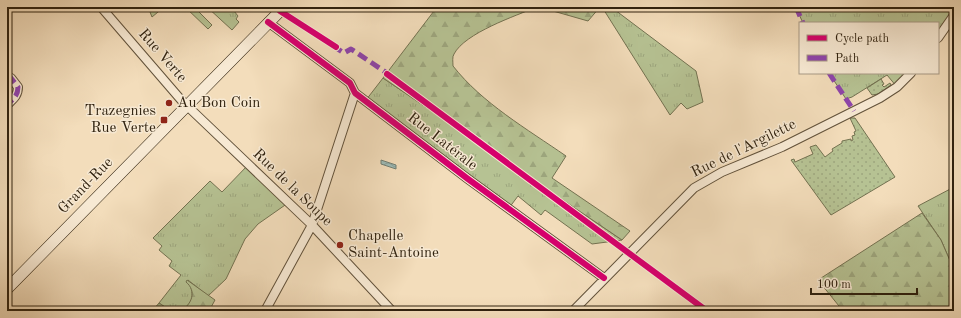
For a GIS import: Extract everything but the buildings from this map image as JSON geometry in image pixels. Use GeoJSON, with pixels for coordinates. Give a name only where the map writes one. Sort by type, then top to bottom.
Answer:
{"type":"FeatureCollection","features":[{"type":"Feature","properties":{"kind":"main road","name":"Grand-Rue"},"geometry":{"type":"LineString","coordinates":[[7,289],[186,105],[284,7]]}},
{"type":"Feature","properties":{"kind":"street","name":"Rue Verte"},"geometry":{"type":"LineString","coordinates":[[102,7],[186,105]]}},
{"type":"Feature","properties":{"kind":"street"},"geometry":{"type":"LineString","coordinates":[[939,37],[954,15]]}},
{"type":"Feature","properties":{"kind":"street","name":"Rue Latérale"},"geometry":{"type":"LineString","coordinates":[[268,22],[350,83],[356,93],[468,179],[604,278]]}},
{"type":"Feature","properties":{"kind":"street","name":"Rue de l'Argilette"},"geometry":{"type":"LineString","coordinates":[[573,311],[694,188],[703,182],[782,147],[854,111],[897,87],[910,74]]}},
{"type":"Feature","properties":{"kind":"street"},"geometry":{"type":"LineString","coordinates":[[7,77],[11,78],[18,87],[16,97],[7,105]]}},
{"type":"Feature","properties":{"kind":"street"},"geometry":{"type":"LineString","coordinates":[[265,311],[312,226],[356,93]]}},
{"type":"Feature","properties":{"kind":"street","name":"Rue de la Soupe"},"geometry":{"type":"LineString","coordinates":[[186,105],[312,226],[392,311]]}},
{"type":"Feature","properties":{"kind":"green space"},"geometry":{"type":"Polygon","coordinates":[[[148,7],[164,7],[152,17],[148,7]]]}},
{"type":"Feature","properties":{"kind":"green space"},"geometry":{"type":"Polygon","coordinates":[[[185,7],[194,7],[212,25],[208,29],[185,7]]]}},
{"type":"Feature","properties":{"kind":"green space"},"geometry":{"type":"Polygon","coordinates":[[[207,7],[238,7],[234,11],[238,16],[236,19],[239,22],[232,30],[207,7]]]}},
{"type":"Feature","properties":{"kind":"green space"},"geometry":{"type":"Polygon","coordinates":[[[437,7],[537,7],[491,26],[469,39],[460,46],[454,54],[453,66],[477,92],[491,104],[566,156],[552,178],[630,231],[622,240],[383,78],[437,7]]]}},
{"type":"Feature","properties":{"kind":"green space"},"geometry":{"type":"Polygon","coordinates":[[[539,7],[600,7],[588,21],[539,7]]]}},
{"type":"Feature","properties":{"kind":"green space"},"geometry":{"type":"Polygon","coordinates":[[[602,7],[611,7],[696,71],[703,102],[687,109],[681,103],[670,115],[602,7]]]}},
{"type":"Feature","properties":{"kind":"green space"},"geometry":{"type":"Polygon","coordinates":[[[808,7],[954,7],[954,15],[939,37],[939,22],[803,22],[797,10],[808,7]]]}},
{"type":"Feature","properties":{"kind":"green space"},"geometry":{"type":"Polygon","coordinates":[[[830,74],[910,74],[897,87],[887,75],[852,97],[846,99],[830,74]]]}},
{"type":"Feature","properties":{"kind":"green space"},"geometry":{"type":"Polygon","coordinates":[[[383,78],[622,240],[592,244],[545,210],[541,215],[518,196],[509,208],[366,100],[383,78]]]}},
{"type":"Feature","properties":{"kind":"green space"},"geometry":{"type":"Polygon","coordinates":[[[881,79],[884,87],[890,83],[891,85],[878,94],[872,95],[867,88],[881,79]]]}},
{"type":"Feature","properties":{"kind":"green space"},"geometry":{"type":"Polygon","coordinates":[[[7,83],[14,89],[7,102],[7,83]]]}},
{"type":"Feature","properties":{"kind":"green space"},"geometry":{"type":"Polygon","coordinates":[[[850,118],[855,118],[895,177],[831,215],[791,160],[794,159],[795,162],[813,154],[810,147],[816,145],[825,157],[833,151],[832,149],[842,143],[842,141],[853,140],[852,136],[855,135],[854,132],[856,131],[850,118]]]}},
{"type":"Feature","properties":{"kind":"green space"},"geometry":{"type":"Polygon","coordinates":[[[248,165],[288,203],[258,224],[245,239],[226,279],[208,296],[188,280],[192,293],[189,304],[181,311],[171,311],[159,303],[181,275],[169,266],[172,261],[159,250],[162,246],[153,238],[210,181],[222,192],[248,165]]]}},
{"type":"Feature","properties":{"kind":"green space"},"geometry":{"type":"Polygon","coordinates":[[[954,187],[954,270],[941,240],[918,206],[954,187]]]}},
{"type":"Feature","properties":{"kind":"green space"},"geometry":{"type":"Polygon","coordinates":[[[922,213],[941,240],[954,270],[954,311],[843,311],[818,280],[922,213]]]}},
{"type":"Feature","properties":{"kind":"green space"},"geometry":{"type":"Polygon","coordinates":[[[187,280],[215,300],[209,311],[180,311],[188,305],[192,298],[191,289],[186,282],[187,280]]]}},
{"type":"Feature","properties":{"kind":"green space"},"geometry":{"type":"Polygon","coordinates":[[[159,303],[171,311],[152,311],[159,303]]]}},
{"type":"Feature","properties":{"kind":"water"},"geometry":{"type":"Polygon","coordinates":[[[381,160],[396,165],[396,169],[381,164],[381,160]]]}},
{"type":"Feature","properties":{"kind":"marked path"},"geometry":{"type":"LineString","coordinates":[[796,7],[803,22]]}},
{"type":"Feature","properties":{"kind":"marked path"},"geometry":{"type":"LineString","coordinates":[[333,46],[344,53],[351,49],[390,75]]}},
{"type":"Feature","properties":{"kind":"marked path"},"geometry":{"type":"LineString","coordinates":[[830,74],[854,111]]}},
{"type":"Feature","properties":{"kind":"marked path"},"geometry":{"type":"LineString","coordinates":[[7,77],[11,78],[18,87],[16,95],[7,105]]}},
{"type":"Feature","properties":{"kind":"cycle path"},"geometry":{"type":"LineString","coordinates":[[280,11],[336,47]]}},
{"type":"Feature","properties":{"kind":"cycle path"},"geometry":{"type":"LineString","coordinates":[[268,22],[350,83],[355,93],[468,179],[604,278]]}},
{"type":"Feature","properties":{"kind":"cycle path"},"geometry":{"type":"LineString","coordinates":[[387,74],[707,311]]}},
{"type":"Feature","properties":{"kind":"place","name":"Au Bon Coin"},"geometry":{"type":"Point","coordinates":[169,103]}},
{"type":"Feature","properties":{"kind":"place","name":"Trazegnies Rue Verte"},"geometry":{"type":"Point","coordinates":[164,120]}},
{"type":"Feature","properties":{"kind":"place","name":"Chapelle Saint-Antoine"},"geometry":{"type":"Point","coordinates":[340,245]}}]}
